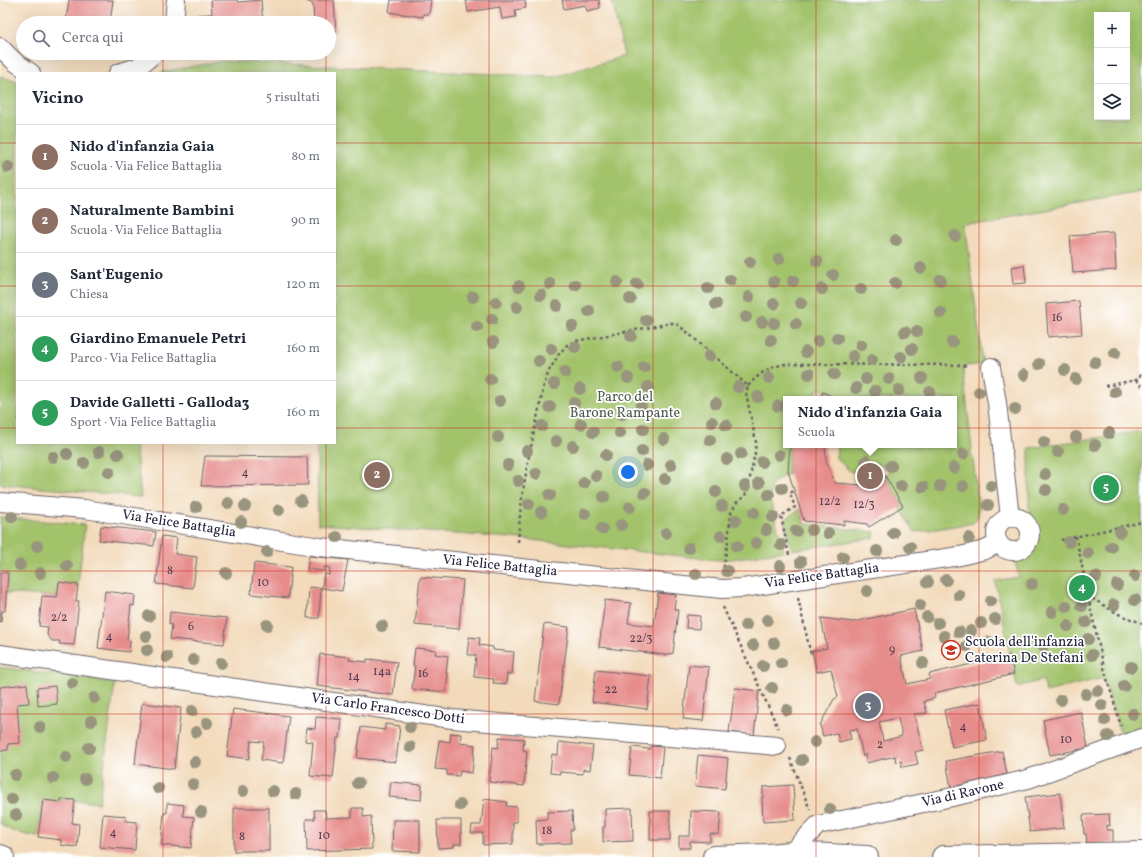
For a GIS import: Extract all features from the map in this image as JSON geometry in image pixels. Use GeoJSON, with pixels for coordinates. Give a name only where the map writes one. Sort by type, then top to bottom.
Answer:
{"type":"FeatureCollection","features":[{"type":"Feature","properties":{"kind":"street"},"geometry":{"type":"LineString","coordinates":[[175,16],[176,0]]}},
{"type":"Feature","properties":{"kind":"street"},"geometry":{"type":"LineString","coordinates":[[0,47],[15,62],[30,72]]}},
{"type":"Feature","properties":{"kind":"street"},"geometry":{"type":"LineString","coordinates":[[121,72],[138,67],[146,60]]}},
{"type":"Feature","properties":{"kind":"street"},"geometry":{"type":"LineString","coordinates":[[991,367],[997,402],[1010,517]]}},
{"type":"Feature","properties":{"kind":"street","name":"Via Felice Battaglia"},"geometry":{"type":"LineString","coordinates":[[0,502],[85,509],[320,547],[722,589],[743,588],[960,556],[985,550],[999,543]]}},
{"type":"Feature","properties":{"kind":"street"},"geometry":{"type":"LineString","coordinates":[[1010,517],[1021,519],[1026,522],[1029,527],[1029,538],[1024,547],[1016,550],[1008,550],[999,543],[996,532],[1000,522],[1010,517]]}},
{"type":"Feature","properties":{"kind":"street","name":"Via Carlo Francesco Dotti"},"geometry":{"type":"LineString","coordinates":[[0,654],[452,719],[783,751]]}},
{"type":"Feature","properties":{"kind":"street","name":"Via di Ravone"},"geometry":{"type":"LineString","coordinates":[[791,853],[818,825],[957,796],[1028,779],[1142,738]]}},
{"type":"Feature","properties":{"kind":"street"},"geometry":{"type":"LineString","coordinates":[[714,857],[768,856],[791,853],[867,857]]}},
{"type":"Feature","properties":{"kind":"street"},"geometry":{"type":"LineString","coordinates":[[943,857],[1142,853]]}},
{"type":"Feature","properties":{"kind":"path"},"geometry":{"type":"LineString","coordinates":[[518,542],[521,503],[540,402],[549,371],[559,354],[567,345],[576,341],[672,323],[678,325],[687,332],[748,386]]}},
{"type":"Feature","properties":{"kind":"path"},"geometry":{"type":"LineString","coordinates":[[723,572],[730,513],[736,503],[744,497],[747,492],[755,453],[756,442],[746,393],[748,386],[758,375],[777,365],[786,364],[967,366]]}},
{"type":"Feature","properties":{"kind":"path"},"geometry":{"type":"LineString","coordinates":[[1105,386],[1136,380],[1142,373]]}},
{"type":"Feature","properties":{"kind":"path"},"geometry":{"type":"LineString","coordinates":[[1136,380],[1142,386]]}},
{"type":"Feature","properties":{"kind":"path"},"geometry":{"type":"LineString","coordinates":[[789,555],[781,516],[795,508],[790,493],[794,491]]}},
{"type":"Feature","properties":{"kind":"path"},"geometry":{"type":"LineString","coordinates":[[1061,540],[1142,522]]}},
{"type":"Feature","properties":{"kind":"path"},"geometry":{"type":"LineString","coordinates":[[1076,536],[1088,596],[1122,616],[1142,623]]}},
{"type":"Feature","properties":{"kind":"path"},"geometry":{"type":"LineString","coordinates":[[797,592],[811,655]]}},
{"type":"Feature","properties":{"kind":"path"},"geometry":{"type":"LineString","coordinates":[[1088,597],[1105,672],[1122,728]]}},
{"type":"Feature","properties":{"kind":"path"},"geometry":{"type":"LineString","coordinates":[[723,607],[778,728]]}},
{"type":"Feature","properties":{"kind":"path"},"geometry":{"type":"LineString","coordinates":[[783,751],[810,811]]}},
{"type":"Feature","properties":{"kind":"green space","name":"Parco del Barone Rampante"},"geometry":{"type":"Polygon","coordinates":[[[612,0],[1142,0],[1142,192],[965,223],[983,364],[967,366],[963,370],[972,449],[970,452],[973,459],[979,509],[978,517],[973,523],[917,532],[914,531],[900,508],[903,506],[885,476],[889,472],[885,466],[876,464],[869,470],[851,472],[836,458],[837,448],[957,448],[957,396],[836,396],[819,388],[815,396],[783,396],[783,448],[790,448],[789,474],[783,476],[772,485],[770,500],[784,551],[718,560],[512,538],[318,524],[317,444],[336,444],[336,72],[163,72],[224,61],[554,77],[624,56],[612,0]]]}},
{"type":"Feature","properties":{"kind":"green space"},"geometry":{"type":"Polygon","coordinates":[[[0,76],[16,82],[16,444],[135,444],[141,497],[0,484],[0,76]]]}},
{"type":"Feature","properties":{"kind":"green space"},"geometry":{"type":"Polygon","coordinates":[[[1142,431],[1142,732],[1122,738],[1103,678],[1046,692],[1043,680],[1017,687],[995,581],[1019,577],[1012,551],[1023,547],[1029,538],[1029,448],[1142,431]]]}},
{"type":"Feature","properties":{"kind":"green space"},"geometry":{"type":"Polygon","coordinates":[[[800,509],[804,524],[875,532],[874,538],[792,550],[784,520],[800,509]]]}},
{"type":"Feature","properties":{"kind":"green space"},"geometry":{"type":"Polygon","coordinates":[[[0,517],[85,525],[78,585],[59,583],[57,597],[6,593],[8,573],[0,572],[0,517]]]}},
{"type":"Feature","properties":{"kind":"green space"},"geometry":{"type":"Polygon","coordinates":[[[0,667],[115,683],[99,803],[61,799],[61,802],[43,800],[38,837],[14,832],[0,824],[0,667]]]}},
{"type":"Feature","properties":{"kind":"building"},"geometry":{"type":"Polygon","coordinates":[[[69,0],[113,0],[111,16],[67,16],[69,0]]]}},
{"type":"Feature","properties":{"kind":"building"},"geometry":{"type":"Polygon","coordinates":[[[211,0],[237,0],[238,2],[261,0],[262,16],[198,16],[212,14],[211,0]]]}},
{"type":"Feature","properties":{"kind":"building"},"geometry":{"type":"Polygon","coordinates":[[[304,0],[334,0],[335,16],[314,16],[313,4],[304,0]]]}},
{"type":"Feature","properties":{"kind":"building"},"geometry":{"type":"Polygon","coordinates":[[[391,0],[431,0],[429,14],[423,14],[423,17],[389,12],[391,0]]]}},
{"type":"Feature","properties":{"kind":"building"},"geometry":{"type":"Polygon","coordinates":[[[466,0],[525,0],[526,8],[515,10],[516,17],[502,19],[500,7],[468,12],[466,0]]]}},
{"type":"Feature","properties":{"kind":"building"},"geometry":{"type":"Polygon","coordinates":[[[562,0],[599,0],[600,8],[587,11],[585,5],[564,9],[562,0]]]}},
{"type":"Feature","properties":{"kind":"building"},"geometry":{"type":"Polygon","coordinates":[[[1114,233],[1116,270],[1073,273],[1070,236],[1114,233]]]}},
{"type":"Feature","properties":{"kind":"building"},"geometry":{"type":"Polygon","coordinates":[[[1024,265],[1026,283],[1013,284],[1011,267],[1024,265]]]}},
{"type":"Feature","properties":{"kind":"building"},"geometry":{"type":"Polygon","coordinates":[[[1079,301],[1082,334],[1048,337],[1046,304],[1079,301]]]}},
{"type":"Feature","properties":{"kind":"building"},"geometry":{"type":"Polygon","coordinates":[[[823,392],[831,396],[821,396],[823,392]]]}},
{"type":"Feature","properties":{"kind":"building"},"geometry":{"type":"Polygon","coordinates":[[[790,448],[825,448],[826,461],[835,483],[862,485],[867,484],[866,482],[885,476],[903,506],[869,527],[867,524],[844,521],[844,525],[804,521],[788,471],[790,448]]]}},
{"type":"Feature","properties":{"kind":"building"},"geometry":{"type":"Polygon","coordinates":[[[205,456],[307,457],[308,485],[201,486],[205,456]]]}},
{"type":"Feature","properties":{"kind":"building"},"geometry":{"type":"Polygon","coordinates":[[[101,526],[156,532],[154,546],[99,540],[101,526]]]}},
{"type":"Feature","properties":{"kind":"building"},"geometry":{"type":"Polygon","coordinates":[[[162,536],[177,538],[175,554],[197,557],[193,588],[156,584],[162,536]]]}},
{"type":"Feature","properties":{"kind":"building"},"geometry":{"type":"Polygon","coordinates":[[[309,556],[348,560],[342,591],[322,588],[324,574],[329,575],[330,568],[324,567],[324,571],[307,569],[309,556]]]}},
{"type":"Feature","properties":{"kind":"building"},"geometry":{"type":"Polygon","coordinates":[[[254,563],[291,567],[288,598],[251,594],[254,563]]]}},
{"type":"Feature","properties":{"kind":"building"},"geometry":{"type":"Polygon","coordinates":[[[0,572],[8,573],[5,611],[2,611],[1,622],[0,622],[0,572]]]}},
{"type":"Feature","properties":{"kind":"building"},"geometry":{"type":"Polygon","coordinates":[[[420,577],[463,580],[459,629],[415,625],[420,577]]]}},
{"type":"Feature","properties":{"kind":"building"},"geometry":{"type":"Polygon","coordinates":[[[59,582],[78,585],[76,601],[79,601],[74,645],[59,644],[60,641],[52,641],[47,635],[48,627],[39,626],[42,596],[57,597],[59,582]]]}},
{"type":"Feature","properties":{"kind":"building"},"geometry":{"type":"Polygon","coordinates":[[[309,587],[321,588],[319,618],[307,618],[309,587]]]}},
{"type":"Feature","properties":{"kind":"building"},"geometry":{"type":"Polygon","coordinates":[[[105,591],[135,595],[134,606],[131,605],[127,640],[130,641],[129,652],[98,648],[105,591]]]}},
{"type":"Feature","properties":{"kind":"building"},"geometry":{"type":"Polygon","coordinates":[[[658,593],[676,595],[674,609],[678,610],[673,653],[665,655],[599,647],[605,600],[631,603],[628,623],[654,626],[658,593]]]}},
{"type":"Feature","properties":{"kind":"building"},"geometry":{"type":"Polygon","coordinates":[[[914,609],[923,651],[901,656],[907,684],[930,679],[929,674],[1010,655],[1014,674],[934,693],[935,698],[924,701],[927,713],[914,714],[923,750],[915,752],[918,764],[902,767],[901,761],[896,762],[895,756],[867,763],[865,754],[863,757],[857,729],[849,730],[851,739],[839,742],[837,733],[823,736],[820,725],[834,699],[838,697],[831,669],[817,672],[812,651],[827,648],[821,618],[853,622],[914,609]],[[898,718],[879,722],[883,741],[902,736],[898,718]]]}},
{"type":"Feature","properties":{"kind":"building"},"geometry":{"type":"Polygon","coordinates":[[[170,612],[227,618],[224,644],[170,639],[172,625],[169,624],[170,612]]]}},
{"type":"Feature","properties":{"kind":"building"},"geometry":{"type":"Polygon","coordinates":[[[687,615],[700,616],[699,629],[686,628],[687,615]]]}},
{"type":"Feature","properties":{"kind":"building"},"geometry":{"type":"Polygon","coordinates":[[[544,624],[569,627],[559,704],[535,701],[544,624]]]}},
{"type":"Feature","properties":{"kind":"building"},"geometry":{"type":"Polygon","coordinates":[[[469,637],[480,638],[479,645],[493,647],[493,650],[514,652],[512,674],[507,674],[506,684],[493,683],[494,679],[474,677],[476,655],[467,655],[469,637]]]}},
{"type":"Feature","properties":{"kind":"building"},"geometry":{"type":"Polygon","coordinates":[[[415,648],[436,650],[435,654],[448,656],[446,692],[412,689],[415,666],[413,666],[415,648]]]}},
{"type":"Feature","properties":{"kind":"building"},"geometry":{"type":"Polygon","coordinates":[[[320,654],[350,657],[349,660],[367,662],[367,659],[397,662],[393,695],[317,686],[320,654]]]}},
{"type":"Feature","properties":{"kind":"building"},"geometry":{"type":"Polygon","coordinates":[[[689,665],[709,667],[703,721],[683,719],[689,665]]]}},
{"type":"Feature","properties":{"kind":"building"},"geometry":{"type":"Polygon","coordinates":[[[596,670],[651,676],[647,709],[592,702],[596,670]]]}},
{"type":"Feature","properties":{"kind":"building"},"geometry":{"type":"Polygon","coordinates":[[[27,684],[29,703],[17,704],[20,743],[8,744],[8,750],[0,751],[0,687],[27,684]]]}},
{"type":"Feature","properties":{"kind":"building"},"geometry":{"type":"Polygon","coordinates":[[[55,686],[57,704],[38,706],[37,688],[55,686]]]}},
{"type":"Feature","properties":{"kind":"building"},"geometry":{"type":"Polygon","coordinates":[[[735,688],[759,691],[754,735],[729,732],[735,688]]]}},
{"type":"Feature","properties":{"kind":"building"},"geometry":{"type":"Polygon","coordinates":[[[142,703],[181,708],[174,769],[135,764],[142,703]]]}},
{"type":"Feature","properties":{"kind":"building"},"geometry":{"type":"Polygon","coordinates":[[[980,703],[987,740],[952,747],[944,710],[980,703]]]}},
{"type":"Feature","properties":{"kind":"building"},"geometry":{"type":"Polygon","coordinates":[[[233,709],[289,716],[283,763],[261,760],[264,742],[251,741],[249,759],[227,756],[233,709]]]}},
{"type":"Feature","properties":{"kind":"building"},"geometry":{"type":"Polygon","coordinates":[[[1081,712],[1088,748],[1050,755],[1043,720],[1081,712]]]}},
{"type":"Feature","properties":{"kind":"building"},"geometry":{"type":"Polygon","coordinates":[[[316,717],[342,719],[340,738],[337,738],[333,778],[310,776],[313,742],[305,741],[307,728],[315,729],[316,717]]]}},
{"type":"Feature","properties":{"kind":"building"},"geometry":{"type":"Polygon","coordinates":[[[385,724],[400,726],[396,762],[357,758],[361,727],[385,730],[385,724]]]}},
{"type":"Feature","properties":{"kind":"building"},"geometry":{"type":"Polygon","coordinates":[[[451,733],[461,734],[460,743],[475,745],[472,773],[460,771],[459,776],[447,775],[447,770],[435,769],[439,740],[450,742],[451,733]]]}},
{"type":"Feature","properties":{"kind":"building"},"geometry":{"type":"Polygon","coordinates":[[[499,737],[524,739],[523,750],[527,751],[524,786],[489,782],[493,747],[498,748],[499,737]]]}},
{"type":"Feature","properties":{"kind":"building"},"geometry":{"type":"Polygon","coordinates":[[[559,742],[593,746],[590,770],[583,769],[583,774],[560,772],[560,774],[550,773],[552,754],[558,755],[559,742]]]}},
{"type":"Feature","properties":{"kind":"building"},"geometry":{"type":"Polygon","coordinates":[[[651,746],[663,747],[660,778],[629,775],[632,747],[649,749],[651,746]]]}},
{"type":"Feature","properties":{"kind":"building"},"geometry":{"type":"Polygon","coordinates":[[[1002,751],[1007,774],[951,787],[946,761],[1002,751]]]}},
{"type":"Feature","properties":{"kind":"building"},"geometry":{"type":"Polygon","coordinates":[[[698,755],[728,758],[725,789],[695,786],[698,755]]]}},
{"type":"Feature","properties":{"kind":"building"},"geometry":{"type":"Polygon","coordinates":[[[391,782],[422,785],[421,800],[389,797],[391,782]]]}},
{"type":"Feature","properties":{"kind":"building"},"geometry":{"type":"Polygon","coordinates":[[[793,785],[795,820],[763,822],[763,787],[793,785]]]}},
{"type":"Feature","properties":{"kind":"building"},"geometry":{"type":"Polygon","coordinates":[[[1060,793],[1064,828],[1030,832],[1025,797],[1060,793]]]}},
{"type":"Feature","properties":{"kind":"building"},"geometry":{"type":"Polygon","coordinates":[[[61,799],[75,800],[72,823],[79,824],[77,847],[61,845],[61,840],[38,837],[43,800],[61,802],[61,799]]]}},
{"type":"Feature","properties":{"kind":"building"},"geometry":{"type":"Polygon","coordinates":[[[484,799],[507,802],[506,806],[517,807],[517,822],[513,822],[513,844],[483,845],[483,833],[471,833],[472,825],[481,825],[484,799]]]}},
{"type":"Feature","properties":{"kind":"building"},"geometry":{"type":"Polygon","coordinates":[[[167,803],[184,805],[183,816],[194,817],[191,848],[161,845],[164,813],[167,813],[167,803]]]}},
{"type":"Feature","properties":{"kind":"building"},"geometry":{"type":"Polygon","coordinates":[[[234,808],[269,808],[269,851],[234,851],[234,808]]]}},
{"type":"Feature","properties":{"kind":"building"},"geometry":{"type":"Polygon","coordinates":[[[352,808],[363,808],[363,817],[371,816],[372,849],[307,851],[306,819],[315,819],[314,810],[325,810],[326,818],[352,817],[352,808]]]}},
{"type":"Feature","properties":{"kind":"building"},"geometry":{"type":"Polygon","coordinates":[[[632,808],[633,841],[603,842],[605,809],[632,808]]]}},
{"type":"Feature","properties":{"kind":"building"},"geometry":{"type":"Polygon","coordinates":[[[572,811],[573,830],[570,830],[571,843],[537,844],[536,820],[547,819],[547,812],[572,811]]]}},
{"type":"Feature","properties":{"kind":"building"},"geometry":{"type":"Polygon","coordinates":[[[650,811],[670,811],[670,840],[650,840],[650,811]]]}},
{"type":"Feature","properties":{"kind":"building"},"geometry":{"type":"Polygon","coordinates":[[[691,811],[721,812],[719,834],[710,834],[710,842],[690,841],[690,848],[679,848],[679,836],[690,836],[691,811]]]}},
{"type":"Feature","properties":{"kind":"building"},"geometry":{"type":"Polygon","coordinates":[[[103,814],[126,816],[126,821],[137,822],[135,850],[100,847],[103,814]]]}},
{"type":"Feature","properties":{"kind":"building"},"geometry":{"type":"Polygon","coordinates":[[[1109,814],[1110,826],[1107,825],[1107,830],[1113,830],[1113,843],[1087,844],[1086,834],[1084,834],[1083,815],[1109,814]]]}},
{"type":"Feature","properties":{"kind":"building"},"geometry":{"type":"Polygon","coordinates":[[[393,820],[420,820],[420,852],[392,851],[393,820]]]}},
{"type":"Feature","properties":{"kind":"building"},"geometry":{"type":"Polygon","coordinates":[[[437,820],[461,820],[461,844],[454,844],[454,847],[438,848],[437,820]]]}},
{"type":"Feature","properties":{"kind":"place","name":"Naturalmente Bambini"},"geometry":{"type":"Point","coordinates":[377,475]}},
{"type":"Feature","properties":{"kind":"place","name":"Nido d'infanzia Gaia"},"geometry":{"type":"Point","coordinates":[870,476]}},
{"type":"Feature","properties":{"kind":"place","name":"Davide Galletti - Galloda3"},"geometry":{"type":"Point","coordinates":[1106,488]}},
{"type":"Feature","properties":{"kind":"place","name":"Giardino Emanuele Petri"},"geometry":{"type":"Point","coordinates":[1082,588]}},
{"type":"Feature","properties":{"kind":"place","name":"Scuola dell'infanzia Caterina De Stefani"},"geometry":{"type":"Point","coordinates":[951,650]}},
{"type":"Feature","properties":{"kind":"place","name":"Sant'Eugenio"},"geometry":{"type":"Point","coordinates":[868,706]}}]}
